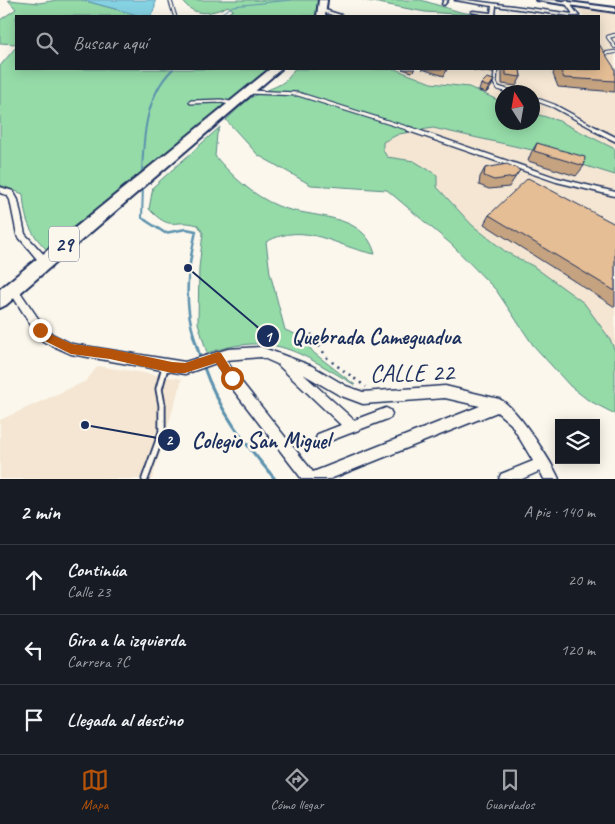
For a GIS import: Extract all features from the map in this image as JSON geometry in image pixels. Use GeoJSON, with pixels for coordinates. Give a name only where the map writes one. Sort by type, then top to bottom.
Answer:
{"type":"FeatureCollection","features":[{"type":"Feature","properties":{"kind":"highway"},"geometry":{"type":"LineString","coordinates":[[321,14],[323,0]]}},
{"type":"Feature","properties":{"kind":"highway","name":"29"},"geometry":{"type":"LineString","coordinates":[[0,300],[44,261],[131,191],[275,70]]}},
{"type":"Feature","properties":{"kind":"main road"},"geometry":{"type":"LineString","coordinates":[[539,0],[615,9]]}},
{"type":"Feature","properties":{"kind":"main road"},"geometry":{"type":"LineString","coordinates":[[556,0],[567,3]]}},
{"type":"Feature","properties":{"kind":"street"},"geometry":{"type":"LineString","coordinates":[[457,0],[562,15]]}},
{"type":"Feature","properties":{"kind":"street"},"geometry":{"type":"LineString","coordinates":[[567,3],[576,15]]}},
{"type":"Feature","properties":{"kind":"street"},"geometry":{"type":"LineString","coordinates":[[473,12],[493,15],[494,5]]}},
{"type":"Feature","properties":{"kind":"street"},"geometry":{"type":"LineString","coordinates":[[522,9],[522,15]]}},
{"type":"Feature","properties":{"kind":"street"},"geometry":{"type":"LineString","coordinates":[[0,190],[10,193],[14,200],[21,235],[44,261]]}},
{"type":"Feature","properties":{"kind":"street"},"geometry":{"type":"LineString","coordinates":[[13,289],[40,330],[59,344],[71,349],[185,368],[215,358],[311,479],[499,405],[515,420],[540,464],[552,479]]}},
{"type":"Feature","properties":{"kind":"street","name":"CALLE 22"},"geometry":{"type":"LineString","coordinates":[[215,358],[244,351],[261,352],[308,370],[343,391],[363,398],[421,392],[445,392],[499,405]]}},
{"type":"Feature","properties":{"kind":"street"},"geometry":{"type":"LineString","coordinates":[[278,358],[352,426]]}},
{"type":"Feature","properties":{"kind":"street"},"geometry":{"type":"LineString","coordinates":[[322,438],[386,414]]}},
{"type":"Feature","properties":{"kind":"street"},"geometry":{"type":"LineString","coordinates":[[506,479],[540,464]]}},
{"type":"Feature","properties":{"kind":"lane"},"geometry":{"type":"LineString","coordinates":[[170,0],[175,15]]}},
{"type":"Feature","properties":{"kind":"lane"},"geometry":{"type":"LineString","coordinates":[[615,35],[608,37],[615,47]]}},
{"type":"Feature","properties":{"kind":"lane"},"geometry":{"type":"LineString","coordinates":[[604,58],[601,54],[615,52]]}},
{"type":"Feature","properties":{"kind":"lane"},"geometry":{"type":"LineString","coordinates":[[496,70],[496,85]]}},
{"type":"Feature","properties":{"kind":"lane"},"geometry":{"type":"LineString","coordinates":[[248,92],[298,94],[453,143],[557,180],[615,194]]}},
{"type":"Feature","properties":{"kind":"lane"},"geometry":{"type":"LineString","coordinates":[[191,102],[221,101],[234,104]]}},
{"type":"Feature","properties":{"kind":"lane"},"geometry":{"type":"LineString","coordinates":[[540,101],[559,107],[594,129],[615,139]]}},
{"type":"Feature","properties":{"kind":"lane"},"geometry":{"type":"LineString","coordinates":[[145,479],[162,432],[162,405],[159,389],[165,366]]}},
{"type":"Feature","properties":{"kind":"path"},"geometry":{"type":"LineString","coordinates":[[311,334],[328,358],[367,387],[389,396]]}},
{"type":"Feature","properties":{"kind":"shaded area"},"geometry":{"type":"Polygon","coordinates":[[[578,8],[615,12],[615,149],[559,121],[540,115],[540,85],[495,85],[495,99],[469,87],[432,83],[398,70],[600,70],[600,15],[583,15],[578,8]]]}},
{"type":"Feature","properties":{"kind":"shaded area"},"geometry":{"type":"Polygon","coordinates":[[[433,128],[541,152],[615,175],[615,351],[610,339],[533,266],[506,252],[472,225],[414,161],[387,157],[383,150],[383,142],[400,134],[433,128]]]}},
{"type":"Feature","properties":{"kind":"shaded area"},"geometry":{"type":"Polygon","coordinates":[[[98,366],[182,379],[152,479],[0,479],[0,420],[86,381],[98,366]]]}},
{"type":"Feature","properties":{"kind":"green space"},"geometry":{"type":"Polygon","coordinates":[[[8,0],[39,3],[57,0],[82,0],[137,15],[15,15],[15,44],[0,43],[0,20],[16,9],[8,0]]]}},
{"type":"Feature","properties":{"kind":"green space"},"geometry":{"type":"Polygon","coordinates":[[[182,0],[320,0],[317,15],[225,15],[233,10],[228,6],[203,13],[192,10],[182,0]]]}},
{"type":"Feature","properties":{"kind":"green space"},"geometry":{"type":"Polygon","coordinates":[[[363,0],[421,0],[460,12],[478,15],[425,12],[363,0]]]}},
{"type":"Feature","properties":{"kind":"green space"},"geometry":{"type":"Polygon","coordinates":[[[15,48],[15,70],[268,70],[46,249],[28,224],[23,194],[0,185],[0,66],[15,48]]]}},
{"type":"Feature","properties":{"kind":"green space"},"geometry":{"type":"Polygon","coordinates":[[[294,70],[398,70],[431,83],[469,87],[495,99],[495,130],[540,130],[540,115],[559,121],[615,149],[615,175],[541,152],[433,128],[399,134],[383,142],[383,150],[387,157],[414,161],[437,175],[437,187],[472,225],[506,252],[533,266],[584,303],[610,339],[615,351],[615,414],[588,400],[570,386],[533,345],[496,290],[451,244],[387,190],[311,185],[258,155],[226,120],[252,97],[283,83],[294,70]]]}},
{"type":"Feature","properties":{"kind":"green space"},"geometry":{"type":"Polygon","coordinates":[[[220,127],[217,134],[215,156],[251,191],[278,206],[348,223],[360,230],[369,240],[375,254],[308,234],[281,236],[266,242],[270,273],[285,330],[300,336],[314,353],[355,385],[317,363],[285,348],[251,344],[207,353],[198,323],[199,268],[203,233],[198,225],[163,221],[149,209],[153,187],[220,127]]]}},
{"type":"Feature","properties":{"kind":"water"},"geometry":{"type":"Polygon","coordinates":[[[82,0],[155,0],[155,7],[151,15],[137,15],[82,0]]]}},
{"type":"Feature","properties":{"kind":"building"},"geometry":{"type":"Polygon","coordinates":[[[600,46],[615,69],[615,81],[564,78],[560,70],[600,70],[600,46]]]}},
{"type":"Feature","properties":{"kind":"building"},"geometry":{"type":"Polygon","coordinates":[[[506,70],[520,70],[521,77],[506,75],[506,70]]]}},
{"type":"Feature","properties":{"kind":"building"},"geometry":{"type":"Polygon","coordinates":[[[487,78],[494,80],[489,87],[481,84],[487,78]]]}},
{"type":"Feature","properties":{"kind":"building"},"geometry":{"type":"Polygon","coordinates":[[[537,143],[585,157],[584,166],[534,151],[537,143]]]}},
{"type":"Feature","properties":{"kind":"building"},"geometry":{"type":"Polygon","coordinates":[[[507,164],[520,170],[515,177],[494,180],[484,176],[485,168],[507,164]]]}},
{"type":"Feature","properties":{"kind":"building"},"geometry":{"type":"Polygon","coordinates":[[[528,178],[615,224],[615,291],[489,215],[528,178]]]}},
{"type":"Feature","properties":{"kind":"waterway"},"geometry":{"type":"LineString","coordinates":[[219,15],[233,6],[291,0]]}},
{"type":"Feature","properties":{"kind":"waterway"},"geometry":{"type":"LineString","coordinates":[[142,176],[147,119],[156,92],[172,70]]}},
{"type":"Feature","properties":{"kind":"waterway"},"geometry":{"type":"LineString","coordinates":[[143,187],[142,218],[147,221]]}},
{"type":"Feature","properties":{"kind":"waterway"},"geometry":{"type":"LineString","coordinates":[[145,220],[165,233],[186,229],[196,231],[188,284],[189,309],[194,336]]}},
{"type":"Feature","properties":{"kind":"waterway"},"geometry":{"type":"LineString","coordinates":[[193,334],[201,360]]}},
{"type":"Feature","properties":{"kind":"waterway"},"geometry":{"type":"LineString","coordinates":[[203,365],[224,411],[253,453],[275,479]]}},
{"type":"Feature","properties":{"kind":"place","name":"Quebrada Cameguadua"},"geometry":{"type":"Point","coordinates":[188,268]}},
{"type":"Feature","properties":{"kind":"place","name":"Colegio San Miguel"},"geometry":{"type":"Point","coordinates":[85,425]}},
{"type":"Feature","properties":{"kind":"route"},"geometry":{"type":"LineString","coordinates":[[40,330],[48,338],[71,349],[110,354],[172,367],[185,368],[218,357],[232,378]]}}]}
